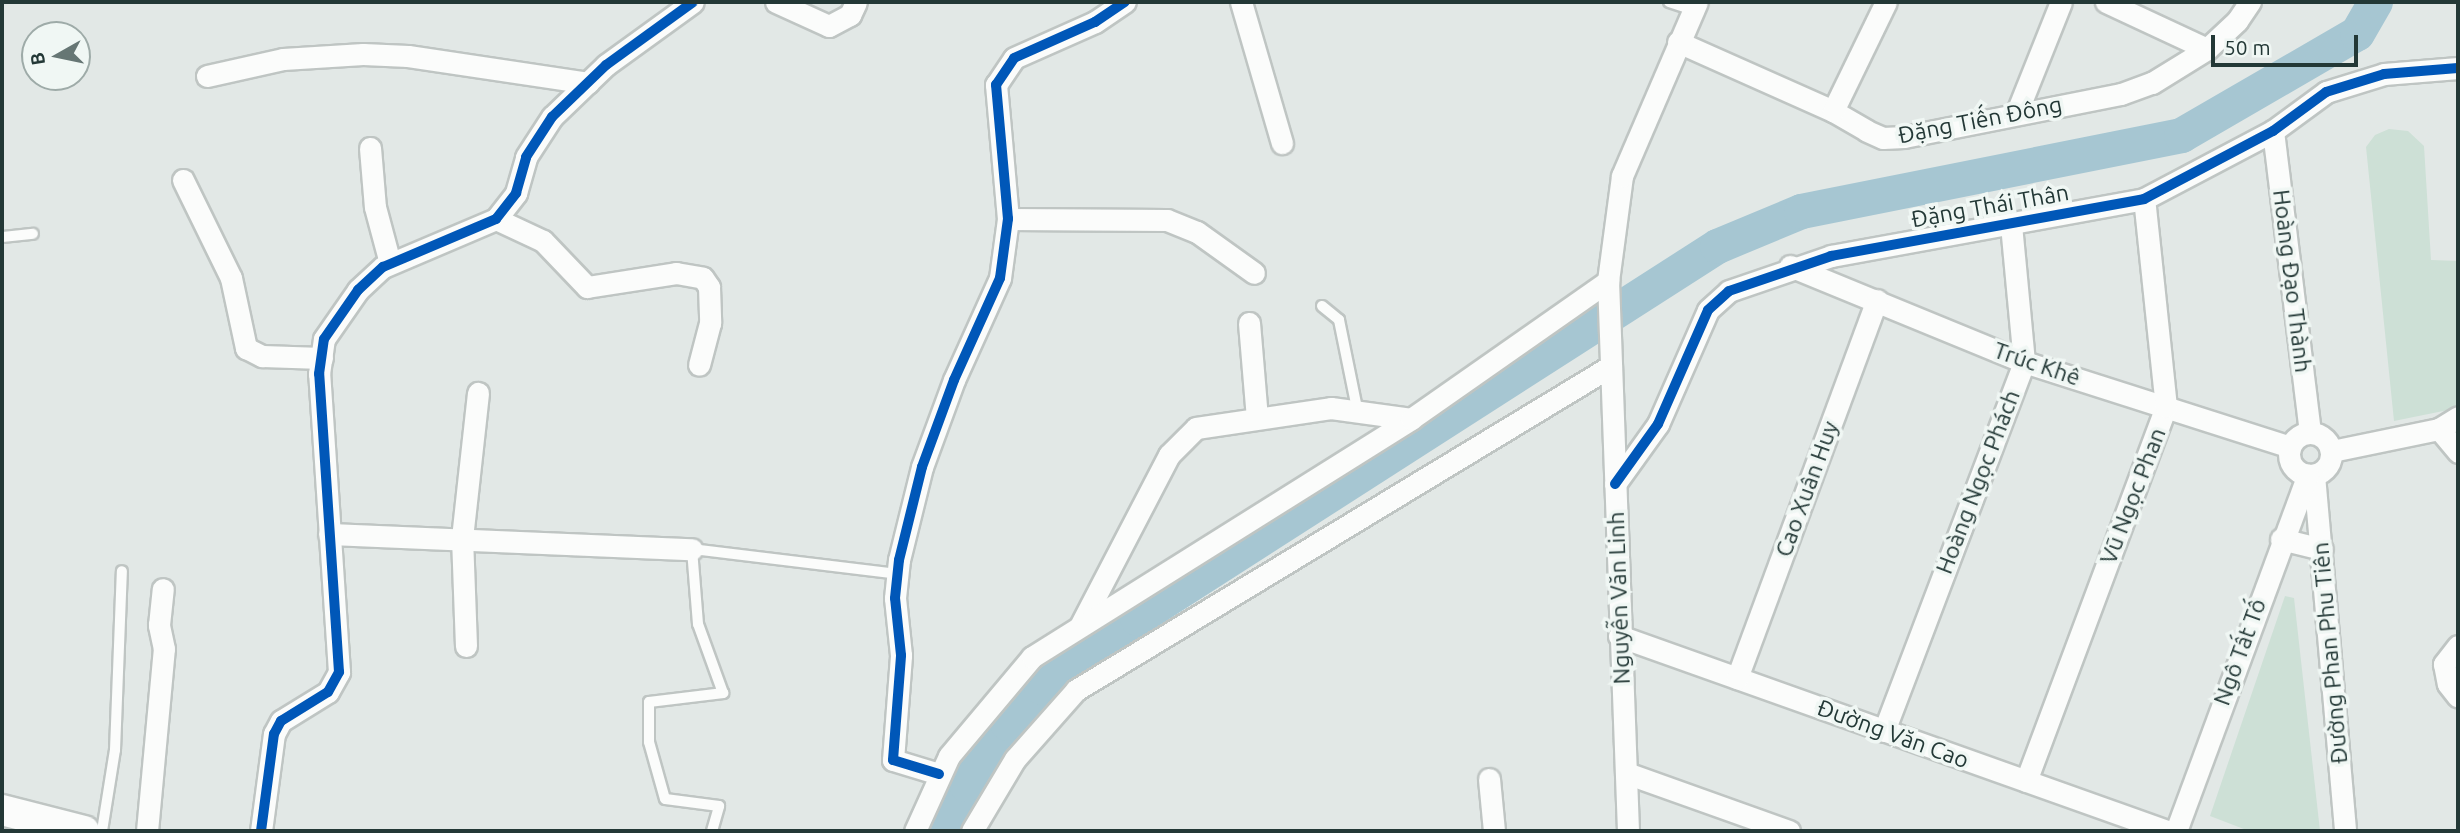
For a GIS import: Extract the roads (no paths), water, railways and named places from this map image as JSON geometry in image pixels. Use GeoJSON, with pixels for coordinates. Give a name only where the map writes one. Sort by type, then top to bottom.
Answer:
{"type":"FeatureCollection","features":[{"type":"Feature","properties":{"kind":"street"},"geometry":{"type":"LineString","coordinates":[[261,831],[274,734],[281,721],[328,692],[339,671],[340,640],[329,534],[319,374],[324,339],[338,315],[358,290],[390,263],[496,219],[516,193],[526,157],[536,138],[588,83],[693,2]]}},
{"type":"Feature","properties":{"kind":"street"},"geometry":{"type":"LineString","coordinates":[[776,2],[829,26],[850,15],[856,2]]}},
{"type":"Feature","properties":{"kind":"street"},"geometry":{"type":"LineString","coordinates":[[939,774],[893,760],[901,655],[895,598],[922,467],[939,419],[1000,278],[1009,219],[996,85],[1002,72],[1030,49],[1095,22],[1125,2]]}},
{"type":"Feature","properties":{"kind":"street"},"geometry":{"type":"LineString","coordinates":[[1241,2],[1282,144]]}},
{"type":"Feature","properties":{"kind":"street"},"geometry":{"type":"LineString","coordinates":[[1833,111],[1886,2]]}},
{"type":"Feature","properties":{"kind":"street"},"geometry":{"type":"LineString","coordinates":[[2017,112],[2062,2]]}},
{"type":"Feature","properties":{"kind":"street"},"geometry":{"type":"LineString","coordinates":[[2106,2],[2207,48]]}},
{"type":"Feature","properties":{"kind":"street","name":"Đặng Tiến Đông"},"geometry":{"type":"LineString","coordinates":[[1678,42],[1833,111],[1883,138],[2121,94],[2178,69],[2237,21],[2250,2]]}},
{"type":"Feature","properties":{"kind":"street"},"geometry":{"type":"LineString","coordinates":[[915,831],[939,774],[971,726],[1025,665],[1079,627],[1411,419],[1608,281],[1622,176],[1695,6]]}},
{"type":"Feature","properties":{"kind":"street"},"geometry":{"type":"LineString","coordinates":[[207,76],[283,59],[363,54],[408,55],[588,83]]}},
{"type":"Feature","properties":{"kind":"street","name":"Đặng Thái Thân"},"geometry":{"type":"LineString","coordinates":[[1615,484],[1658,424],[1708,310],[1729,291],[1790,267],[2144,199],[2273,131],[2326,92],[2354,81],[2458,68]]}},
{"type":"Feature","properties":{"kind":"street","name":"Hoàng Đạo Thành"},"geometry":{"type":"LineString","coordinates":[[2273,131],[2310,432]]}},
{"type":"Feature","properties":{"kind":"street"},"geometry":{"type":"LineString","coordinates":[[370,148],[375,207],[390,263]]}},
{"type":"Feature","properties":{"kind":"street"},"geometry":{"type":"LineString","coordinates":[[183,180],[231,278],[246,348],[262,356],[322,358]]}},
{"type":"Feature","properties":{"kind":"street","name":"Vũ Ngọc Phan"},"geometry":{"type":"LineString","coordinates":[[2026,781],[2166,407],[2144,199]]}},
{"type":"Feature","properties":{"kind":"street"},"geometry":{"type":"LineString","coordinates":[[496,219],[543,241],[587,287],[676,274],[703,278],[709,287],[709,323],[699,365]]}},
{"type":"Feature","properties":{"kind":"street"},"geometry":{"type":"LineString","coordinates":[[1009,219],[1167,219],[1197,232],[1254,273]]}},
{"type":"Feature","properties":{"kind":"street","name":"Hoàng Ngọc Phách"},"geometry":{"type":"LineString","coordinates":[[1884,731],[2024,362],[2011,225]]}},
{"type":"Feature","properties":{"kind":"street","name":"Trúc Khê"},"geometry":{"type":"LineString","coordinates":[[1790,267],[1877,300],[2024,362],[2290,447]]}},
{"type":"Feature","properties":{"kind":"street","name":"Nguyễn Văn Linh"},"geometry":{"type":"LineString","coordinates":[[1608,281],[1619,636],[1629,774],[1628,831]]}},
{"type":"Feature","properties":{"kind":"street","name":"Cao Xuân Huy"},"geometry":{"type":"LineString","coordinates":[[1737,678],[1877,300]]}},
{"type":"Feature","properties":{"kind":"street"},"geometry":{"type":"LineString","coordinates":[[1249,323],[1257,418]]}},
{"type":"Feature","properties":{"kind":"street"},"geometry":{"type":"LineString","coordinates":[[972,831],[1015,759],[1076,691],[1611,366]]}},
{"type":"Feature","properties":{"kind":"street"},"geometry":{"type":"LineString","coordinates":[[466,646],[462,538],[478,393]]}},
{"type":"Feature","properties":{"kind":"street"},"geometry":{"type":"LineString","coordinates":[[1079,627],[1169,455],[1183,437],[1210,423],[1331,408],[1411,419]]}},
{"type":"Feature","properties":{"kind":"street"},"geometry":{"type":"LineString","coordinates":[[2332,451],[2439,429],[2458,417]]}},
{"type":"Feature","properties":{"kind":"street"},"geometry":{"type":"LineString","coordinates":[[2439,429],[2458,452]]}},
{"type":"Feature","properties":{"kind":"street"},"geometry":{"type":"LineString","coordinates":[[2310,432],[2326,439],[2332,451],[2328,467],[2311,475],[2294,467],[2290,447],[2296,438],[2310,432]]}},
{"type":"Feature","properties":{"kind":"street","name":"Ngô Tất Tố"},"geometry":{"type":"LineString","coordinates":[[2176,831],[2281,539],[2311,475]]}},
{"type":"Feature","properties":{"kind":"street","name":"Đường Phan Phu Tiên"},"geometry":{"type":"LineString","coordinates":[[2311,475],[2322,548],[2345,831]]}},
{"type":"Feature","properties":{"kind":"street"},"geometry":{"type":"LineString","coordinates":[[329,534],[692,548]]}},
{"type":"Feature","properties":{"kind":"street"},"geometry":{"type":"LineString","coordinates":[[2281,539],[2322,548]]}},
{"type":"Feature","properties":{"kind":"street"},"geometry":{"type":"LineString","coordinates":[[147,831],[164,649],[159,625],[163,589]]}},
{"type":"Feature","properties":{"kind":"street","name":"Đường Văn Cao"},"geometry":{"type":"LineString","coordinates":[[1619,636],[2167,831]]}},
{"type":"Feature","properties":{"kind":"street"},"geometry":{"type":"LineString","coordinates":[[2458,646],[2444,664],[2448,684],[2458,697]]}},
{"type":"Feature","properties":{"kind":"street"},"geometry":{"type":"LineString","coordinates":[[1629,774],[1766,827],[1789,831]]}},
{"type":"Feature","properties":{"kind":"street"},"geometry":{"type":"LineString","coordinates":[[1489,779],[1494,831]]}},
{"type":"Feature","properties":{"kind":"street"},"geometry":{"type":"LineString","coordinates":[[8,809],[84,831]]}},
{"type":"Feature","properties":{"kind":"lane"},"geometry":{"type":"LineString","coordinates":[[1670,2],[1695,6]]}},
{"type":"Feature","properties":{"kind":"lane"},"geometry":{"type":"LineString","coordinates":[[2,237],[33,234]]}},
{"type":"Feature","properties":{"kind":"lane"},"geometry":{"type":"LineString","coordinates":[[1322,306],[1339,320],[1358,413]]}},
{"type":"Feature","properties":{"kind":"lane"},"geometry":{"type":"LineString","coordinates":[[712,831],[719,806],[666,799],[649,742],[649,702],[723,693],[698,624],[692,548],[898,574]]}},
{"type":"Feature","properties":{"kind":"lane"},"geometry":{"type":"LineString","coordinates":[[102,831],[115,750],[122,571]]}},
{"type":"Feature","properties":{"kind":"waterway"},"geometry":{"type":"LineString","coordinates":[[942,831],[966,784],[1007,723],[1041,687],[1137,618],[1717,246],[1801,211],[2181,135],[2357,33],[2375,2]]}}]}
